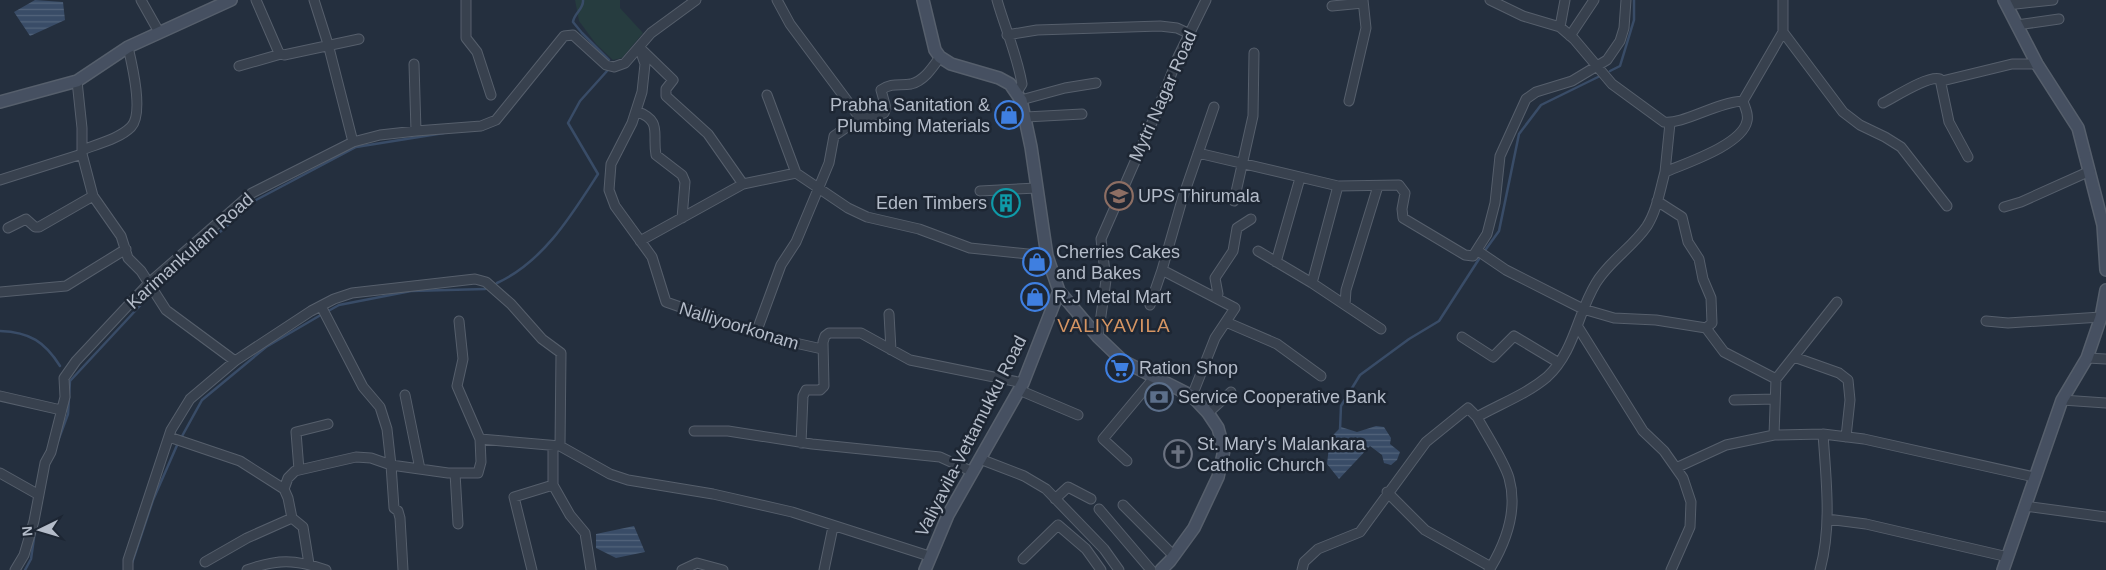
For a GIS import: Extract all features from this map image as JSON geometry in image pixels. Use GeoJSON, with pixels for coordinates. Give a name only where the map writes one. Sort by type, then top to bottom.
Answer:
{"type":"FeatureCollection","features":[{"type":"Feature","properties":{"kind":"main road"},"geometry":{"type":"LineString","coordinates":[[0,102],[77,81],[128,47],[215,4],[231,0]]}},
{"type":"Feature","properties":{"kind":"main road"},"geometry":{"type":"LineString","coordinates":[[923,0],[935,50],[940,57],[951,64],[999,78],[1019,96],[1026,117],[1047,256],[1059,291],[1098,337],[1123,361],[1192,396],[1208,413],[1222,439],[1223,460],[1218,477],[1194,528],[1174,556],[1161,570]]}},
{"type":"Feature","properties":{"kind":"main road"},"geometry":{"type":"LineString","coordinates":[[2006,3],[2037,64],[2078,128],[2104,225],[2106,270]]}},
{"type":"Feature","properties":{"kind":"main road"},"geometry":{"type":"LineString","coordinates":[[2004,570],[2034,477],[2062,400],[2087,358],[2101,317],[2106,290]]}},
{"type":"Feature","properties":{"kind":"main road","name":"Valiyavila-Vettamukku Road"},"geometry":{"type":"LineString","coordinates":[[926,570],[929,556],[948,515],[1021,387],[1059,291]]}},
{"type":"Feature","properties":{"kind":"street"},"geometry":{"type":"LineString","coordinates":[[141,0],[159,32]]}},
{"type":"Feature","properties":{"kind":"street"},"geometry":{"type":"LineString","coordinates":[[256,0],[276,48],[281,54]]}},
{"type":"Feature","properties":{"kind":"street"},"geometry":{"type":"LineString","coordinates":[[314,0],[328,44],[353,142]]}},
{"type":"Feature","properties":{"kind":"street","name":"Karimankulam Road"},"geometry":{"type":"LineString","coordinates":[[15,570],[24,555],[65,398],[64,378],[82,355],[149,283],[252,193],[353,142],[380,135],[481,126],[496,120],[564,36],[568,34],[573,35],[610,67],[625,63],[651,33],[696,0]]}},
{"type":"Feature","properties":{"kind":"street"},"geometry":{"type":"LineString","coordinates":[[777,0],[790,24],[860,118]]}},
{"type":"Feature","properties":{"kind":"street"},"geometry":{"type":"LineString","coordinates":[[997,0],[1006,35],[1020,69],[1022,84],[1019,96],[1096,84]]}},
{"type":"Feature","properties":{"kind":"street","name":"Mytri Nagar Road"},"geometry":{"type":"LineString","coordinates":[[1098,337],[1106,280],[1101,239],[1158,109],[1178,57],[1206,0]]}},
{"type":"Feature","properties":{"kind":"street"},"geometry":{"type":"LineString","coordinates":[[1490,0],[1524,16],[1560,27],[1597,65],[1612,84],[1664,122],[1670,123],[1719,105],[1743,101]]}},
{"type":"Feature","properties":{"kind":"street"},"geometry":{"type":"LineString","coordinates":[[1560,27],[1565,0]]}},
{"type":"Feature","properties":{"kind":"street"},"geometry":{"type":"LineString","coordinates":[[1570,36],[1594,0]]}},
{"type":"Feature","properties":{"kind":"street"},"geometry":{"type":"LineString","coordinates":[[1198,153],[1242,165],[1338,186],[1402,186],[1405,193],[1402,215],[1413,224],[1464,255],[1473,256],[1478,251],[1490,224],[1500,156],[1526,99],[1536,92],[1572,81],[1607,60],[1620,41],[1624,28],[1626,0]]}},
{"type":"Feature","properties":{"kind":"street"},"geometry":{"type":"LineString","coordinates":[[1665,172],[1699,158],[1732,140],[1747,123],[1748,118],[1743,101],[1783,32],[1783,0]]}},
{"type":"Feature","properties":{"kind":"street"},"geometry":{"type":"LineString","coordinates":[[2006,3],[2052,0]]}},
{"type":"Feature","properties":{"kind":"street"},"geometry":{"type":"LineString","coordinates":[[1332,6],[1363,1],[1366,28],[1349,101]]}},
{"type":"Feature","properties":{"kind":"street"},"geometry":{"type":"LineString","coordinates":[[466,3],[466,38],[477,52],[491,95]]}},
{"type":"Feature","properties":{"kind":"street"},"geometry":{"type":"LineString","coordinates":[[2017,25],[2059,19]]}},
{"type":"Feature","properties":{"kind":"street"},"geometry":{"type":"LineString","coordinates":[[1006,35],[1037,30],[1160,26],[1177,28],[1190,34]]}},
{"type":"Feature","properties":{"kind":"street"},"geometry":{"type":"LineString","coordinates":[[1783,32],[1843,112],[1860,126],[1885,137],[1901,148],[1947,206]]}},
{"type":"Feature","properties":{"kind":"street"},"geometry":{"type":"LineString","coordinates":[[239,66],[281,54],[359,39]]}},
{"type":"Feature","properties":{"kind":"street"},"geometry":{"type":"LineString","coordinates":[[0,180],[82,152],[122,134],[132,126],[136,119],[134,70],[128,47]]}},
{"type":"Feature","properties":{"kind":"street"},"geometry":{"type":"LineString","coordinates":[[639,47],[673,80],[666,89],[666,96],[708,134],[743,184]]}},
{"type":"Feature","properties":{"kind":"street","name":"Nalliyoorkonam"},"geometry":{"type":"LineString","coordinates":[[639,47],[645,64],[644,82],[636,111],[611,164],[609,181],[615,206],[655,263],[662,295],[666,302],[756,333],[822,349]]}},
{"type":"Feature","properties":{"kind":"street"},"geometry":{"type":"LineString","coordinates":[[1234,201],[1254,116],[1254,53]]}},
{"type":"Feature","properties":{"kind":"street"},"geometry":{"type":"LineString","coordinates":[[756,333],[781,265],[796,242],[829,163],[834,136],[860,118],[884,113],[886,108],[881,90],[890,85],[913,84],[929,72],[940,57]]}},
{"type":"Feature","properties":{"kind":"street"},"geometry":{"type":"LineString","coordinates":[[414,64],[416,131]]}},
{"type":"Feature","properties":{"kind":"street"},"geometry":{"type":"LineString","coordinates":[[1883,104],[1934,78],[1942,81],[2012,64],[2037,64]]}},
{"type":"Feature","properties":{"kind":"street"},"geometry":{"type":"LineString","coordinates":[[77,81],[81,111],[82,152],[86,178],[93,196],[121,236],[128,258],[149,283],[166,310],[235,361]]}},
{"type":"Feature","properties":{"kind":"street"},"geometry":{"type":"LineString","coordinates":[[1942,81],[1949,122],[1968,157]]}},
{"type":"Feature","properties":{"kind":"street"},"geometry":{"type":"LineString","coordinates":[[768,95],[796,173],[818,190],[848,208],[868,217],[919,229],[970,248],[1047,256]]}},
{"type":"Feature","properties":{"kind":"street"},"geometry":{"type":"LineString","coordinates":[[1150,305],[1214,107]]}},
{"type":"Feature","properties":{"kind":"street"},"geometry":{"type":"LineString","coordinates":[[636,111],[648,115],[654,122],[656,156],[682,176],[684,182],[682,218]]}},
{"type":"Feature","properties":{"kind":"street"},"geometry":{"type":"LineString","coordinates":[[1026,117],[1082,114]]}},
{"type":"Feature","properties":{"kind":"street"},"geometry":{"type":"LineString","coordinates":[[1477,416],[1532,388],[1547,377],[1571,346],[1583,309],[1596,282],[1647,226],[1657,201],[1665,172],[1670,123]]}},
{"type":"Feature","properties":{"kind":"street"},"geometry":{"type":"LineString","coordinates":[[2004,207],[2021,202],[2090,172]]}},
{"type":"Feature","properties":{"kind":"street"},"geometry":{"type":"LineString","coordinates":[[640,241],[743,184],[796,173]]}},
{"type":"Feature","properties":{"kind":"street"},"geometry":{"type":"LineString","coordinates":[[1276,262],[1300,178]]}},
{"type":"Feature","properties":{"kind":"street"},"geometry":{"type":"LineString","coordinates":[[1312,283],[1338,186]]}},
{"type":"Feature","properties":{"kind":"street"},"geometry":{"type":"LineString","coordinates":[[1344,305],[1346,290],[1378,186]]}},
{"type":"Feature","properties":{"kind":"street"},"geometry":{"type":"LineString","coordinates":[[980,191],[1037,188]]}},
{"type":"Feature","properties":{"kind":"street"},"geometry":{"type":"LineString","coordinates":[[8,228],[26,219],[33,225],[39,226],[93,196]]}},
{"type":"Feature","properties":{"kind":"street"},"geometry":{"type":"LineString","coordinates":[[1657,201],[1682,217],[1688,242],[1698,259],[1703,279],[1711,298],[1712,323],[1706,328]]}},
{"type":"Feature","properties":{"kind":"street"},"geometry":{"type":"LineString","coordinates":[[1216,297],[1218,294],[1215,278],[1233,251],[1237,228],[1251,219]]}},
{"type":"Feature","properties":{"kind":"street"},"geometry":{"type":"LineString","coordinates":[[0,292],[66,286],[126,249]]}},
{"type":"Feature","properties":{"kind":"street"},"geometry":{"type":"LineString","coordinates":[[1258,251],[1312,283],[1381,329]]}},
{"type":"Feature","properties":{"kind":"street"},"geometry":{"type":"LineString","coordinates":[[1478,251],[1506,270],[1583,309],[1614,318],[1656,320],[1706,328],[1724,352],[1776,379]]}},
{"type":"Feature","properties":{"kind":"street"},"geometry":{"type":"LineString","coordinates":[[1162,270],[1235,308],[1215,338],[1192,396]]}},
{"type":"Feature","properties":{"kind":"street"},"geometry":{"type":"LineString","coordinates":[[128,570],[128,560],[142,513],[190,399],[235,361],[321,306],[352,293],[475,279],[486,282],[511,304],[542,340],[561,353],[553,485],[570,515],[585,533],[591,570]]}},
{"type":"Feature","properties":{"kind":"street"},"geometry":{"type":"LineString","coordinates":[[1774,435],[1776,379],[1837,302]]}},
{"type":"Feature","properties":{"kind":"street"},"geometry":{"type":"LineString","coordinates":[[321,306],[363,387],[380,407],[387,430],[394,508],[398,511],[400,518],[403,570]]}},
{"type":"Feature","properties":{"kind":"street"},"geometry":{"type":"LineString","coordinates":[[889,314],[891,350],[910,360],[1021,387],[1078,415]]}},
{"type":"Feature","properties":{"kind":"street"},"geometry":{"type":"LineString","coordinates":[[1986,321],[2008,323],[2101,317]]}},
{"type":"Feature","properties":{"kind":"street"},"geometry":{"type":"LineString","coordinates":[[284,489],[288,478],[298,470],[356,457],[371,458],[391,465],[420,469],[455,473],[478,473],[481,462],[480,439],[457,386],[463,359],[459,321]]}},
{"type":"Feature","properties":{"kind":"street"},"geometry":{"type":"LineString","coordinates":[[1226,322],[1277,344],[1322,376]]}},
{"type":"Feature","properties":{"kind":"street"},"geometry":{"type":"LineString","coordinates":[[1578,327],[1643,431],[1678,467],[1691,502],[1692,514],[1690,527],[1671,570]]}},
{"type":"Feature","properties":{"kind":"street","name":"Nalliyoorkonam"},"geometry":{"type":"LineString","coordinates":[[801,443],[804,393],[806,390],[823,389],[824,386],[822,349],[825,336],[829,333],[862,333],[891,350]]}},
{"type":"Feature","properties":{"kind":"street"},"geometry":{"type":"LineString","coordinates":[[1462,337],[1493,357],[1514,336],[1559,363]]}},
{"type":"Feature","properties":{"kind":"street"},"geometry":{"type":"LineString","coordinates":[[1794,357],[1838,373],[1848,380],[1850,400],[1846,437]]}},
{"type":"Feature","properties":{"kind":"street"},"geometry":{"type":"LineString","coordinates":[[2087,358],[2106,359]]}},
{"type":"Feature","properties":{"kind":"street"},"geometry":{"type":"LineString","coordinates":[[1127,461],[1104,439],[1154,378]]}},
{"type":"Feature","properties":{"kind":"street"},"geometry":{"type":"LineString","coordinates":[[1208,413],[1231,392]]}},
{"type":"Feature","properties":{"kind":"street"},"geometry":{"type":"LineString","coordinates":[[405,395],[420,469]]}},
{"type":"Feature","properties":{"kind":"street"},"geometry":{"type":"LineString","coordinates":[[0,396],[61,410]]}},
{"type":"Feature","properties":{"kind":"street"},"geometry":{"type":"LineString","coordinates":[[1734,400],[1775,399]]}},
{"type":"Feature","properties":{"kind":"street"},"geometry":{"type":"LineString","coordinates":[[2062,400],[2106,403]]}},
{"type":"Feature","properties":{"kind":"street"},"geometry":{"type":"LineString","coordinates":[[1302,570],[1304,562],[1318,549],[1360,532],[1387,492],[1426,442],[1468,408],[1477,416],[1509,478],[1512,511],[1504,544],[1490,568],[1425,530],[1387,492]]}},
{"type":"Feature","properties":{"kind":"street"},"geometry":{"type":"LineString","coordinates":[[298,470],[296,432],[328,424]]}},
{"type":"Feature","properties":{"kind":"street"},"geometry":{"type":"LineString","coordinates":[[694,432],[728,431],[801,443],[940,457],[973,472]]}},
{"type":"Feature","properties":{"kind":"street"},"geometry":{"type":"LineString","coordinates":[[1678,467],[1726,445],[1774,435],[1823,434],[1846,437],[2034,477]]}},
{"type":"Feature","properties":{"kind":"street"},"geometry":{"type":"LineString","coordinates":[[1820,570],[1826,549],[1827,519],[1823,434]]}},
{"type":"Feature","properties":{"kind":"street"},"geometry":{"type":"LineString","coordinates":[[172,438],[240,460],[284,489],[292,518],[303,527],[309,564]]}},
{"type":"Feature","properties":{"kind":"street"},"geometry":{"type":"LineString","coordinates":[[480,439],[556,447],[610,474],[628,480],[754,503],[792,512],[833,527],[929,556]]}},
{"type":"Feature","properties":{"kind":"street"},"geometry":{"type":"LineString","coordinates":[[980,460],[1024,476],[1046,489],[1104,549],[1119,570]]}},
{"type":"Feature","properties":{"kind":"street"},"geometry":{"type":"LineString","coordinates":[[455,473],[458,524]]}},
{"type":"Feature","properties":{"kind":"street"},"geometry":{"type":"LineString","coordinates":[[0,474],[39,495]]}},
{"type":"Feature","properties":{"kind":"street"},"geometry":{"type":"LineString","coordinates":[[532,570],[514,497],[553,485]]}},
{"type":"Feature","properties":{"kind":"street"},"geometry":{"type":"LineString","coordinates":[[1055,499],[1068,488],[1091,499]]}},
{"type":"Feature","properties":{"kind":"street"},"geometry":{"type":"LineString","coordinates":[[1123,505],[1174,556]]}},
{"type":"Feature","properties":{"kind":"street"},"geometry":{"type":"LineString","coordinates":[[2025,506],[2106,517]]}},
{"type":"Feature","properties":{"kind":"street"},"geometry":{"type":"LineString","coordinates":[[1099,509],[1151,570]]}},
{"type":"Feature","properties":{"kind":"street"},"geometry":{"type":"LineString","coordinates":[[205,562],[247,538],[292,518]]}},
{"type":"Feature","properties":{"kind":"street"},"geometry":{"type":"LineString","coordinates":[[1827,519],[1866,524],[2008,557]]}},
{"type":"Feature","properties":{"kind":"street"},"geometry":{"type":"LineString","coordinates":[[1023,559],[1058,525],[1086,549],[1101,570]]}},
{"type":"Feature","properties":{"kind":"street"},"geometry":{"type":"LineString","coordinates":[[824,570],[833,527]]}},
{"type":"Feature","properties":{"kind":"street"},"geometry":{"type":"LineString","coordinates":[[247,570],[272,561],[290,566],[309,564],[326,570]]}},
{"type":"Feature","properties":{"kind":"street"},"geometry":{"type":"LineString","coordinates":[[682,570],[705,564],[722,570]]}},
{"type":"Feature","properties":{"kind":"green space"},"geometry":{"type":"Polygon","coordinates":[[[575,0],[620,0],[620,8],[643,33],[622,58],[613,60],[596,44],[579,21],[575,0]]]}},
{"type":"Feature","properties":{"kind":"water"},"geometry":{"type":"Polygon","coordinates":[[[35,0],[63,2],[65,20],[30,36],[14,12],[35,0]]]}},
{"type":"Feature","properties":{"kind":"water"},"geometry":{"type":"Polygon","coordinates":[[[1376,426],[1384,427],[1391,438],[1390,444],[1400,452],[1397,460],[1391,465],[1384,463],[1382,455],[1370,446],[1339,479],[1327,464],[1330,438],[1341,427],[1357,432],[1376,426]]]}},
{"type":"Feature","properties":{"kind":"water"},"geometry":{"type":"Polygon","coordinates":[[[634,526],[645,552],[616,558],[596,548],[596,534],[634,526]]]}},
{"type":"Feature","properties":{"kind":"waterway"},"geometry":{"type":"LineString","coordinates":[[583,0],[582,6],[573,22],[609,60]]}},
{"type":"Feature","properties":{"kind":"waterway"},"geometry":{"type":"LineString","coordinates":[[1610,71],[1620,66],[1634,20],[1634,0]]}},
{"type":"Feature","properties":{"kind":"waterway"},"geometry":{"type":"LineString","coordinates":[[541,71],[564,42]]}},
{"type":"Feature","properties":{"kind":"waterway"},"geometry":{"type":"LineString","coordinates":[[497,283],[528,263],[555,236],[598,174],[568,123],[580,101],[607,71]]}},
{"type":"Feature","properties":{"kind":"waterway"},"geometry":{"type":"LineString","coordinates":[[1486,249],[1499,231],[1519,134],[1541,105],[1598,77]]}},
{"type":"Feature","properties":{"kind":"waterway"},"geometry":{"type":"LineString","coordinates":[[158,287],[256,200],[356,147],[444,133]]}},
{"type":"Feature","properties":{"kind":"waterway"},"geometry":{"type":"LineString","coordinates":[[1340,430],[1341,406],[1360,375],[1409,339],[1439,321],[1479,259]]}},
{"type":"Feature","properties":{"kind":"waterway"},"geometry":{"type":"LineString","coordinates":[[330,310],[339,305],[411,291],[485,289]]}},
{"type":"Feature","properties":{"kind":"waterway"},"geometry":{"type":"LineString","coordinates":[[58,441],[68,414],[70,381],[149,296]]}},
{"type":"Feature","properties":{"kind":"waterway"},"geometry":{"type":"LineString","coordinates":[[181,438],[202,400],[266,347],[319,316]]}},
{"type":"Feature","properties":{"kind":"waterway"},"geometry":{"type":"LineString","coordinates":[[0,331],[20,334],[36,340],[49,351],[60,366]]}},
{"type":"Feature","properties":{"kind":"waterway"},"geometry":{"type":"LineString","coordinates":[[132,563],[153,500],[178,443]]}},
{"type":"Feature","properties":{"kind":"waterway"},"geometry":{"type":"LineString","coordinates":[[25,570],[31,559],[35,531]]}},
{"type":"Feature","properties":{"kind":"place","name":"Prabha Sanitation & Plumbing Materials"},"geometry":{"type":"Point","coordinates":[1009,115]}},
{"type":"Feature","properties":{"kind":"place","name":"UPS Thirumala"},"geometry":{"type":"Point","coordinates":[1119,196]}},
{"type":"Feature","properties":{"kind":"place","name":"Eden Timbers"},"geometry":{"type":"Point","coordinates":[1006,203]}},
{"type":"Feature","properties":{"kind":"place","name":"Cherries Cakes and Bakes"},"geometry":{"type":"Point","coordinates":[1037,262]}},
{"type":"Feature","properties":{"kind":"place","name":"R.J Metal Mart"},"geometry":{"type":"Point","coordinates":[1035,297]}},
{"type":"Feature","properties":{"kind":"place","name":"Ration Shop"},"geometry":{"type":"Point","coordinates":[1120,368]}},
{"type":"Feature","properties":{"kind":"place","name":"Service Cooperative Bank"},"geometry":{"type":"Point","coordinates":[1159,397]}},
{"type":"Feature","properties":{"kind":"place","name":"St. Mary's Malankara Catholic Church"},"geometry":{"type":"Point","coordinates":[1178,454]}},
{"type":"Feature","properties":{"kind":"district","name":"VALIYAVILA"},"geometry":{"type":"Point","coordinates":[1114,325]}}]}
